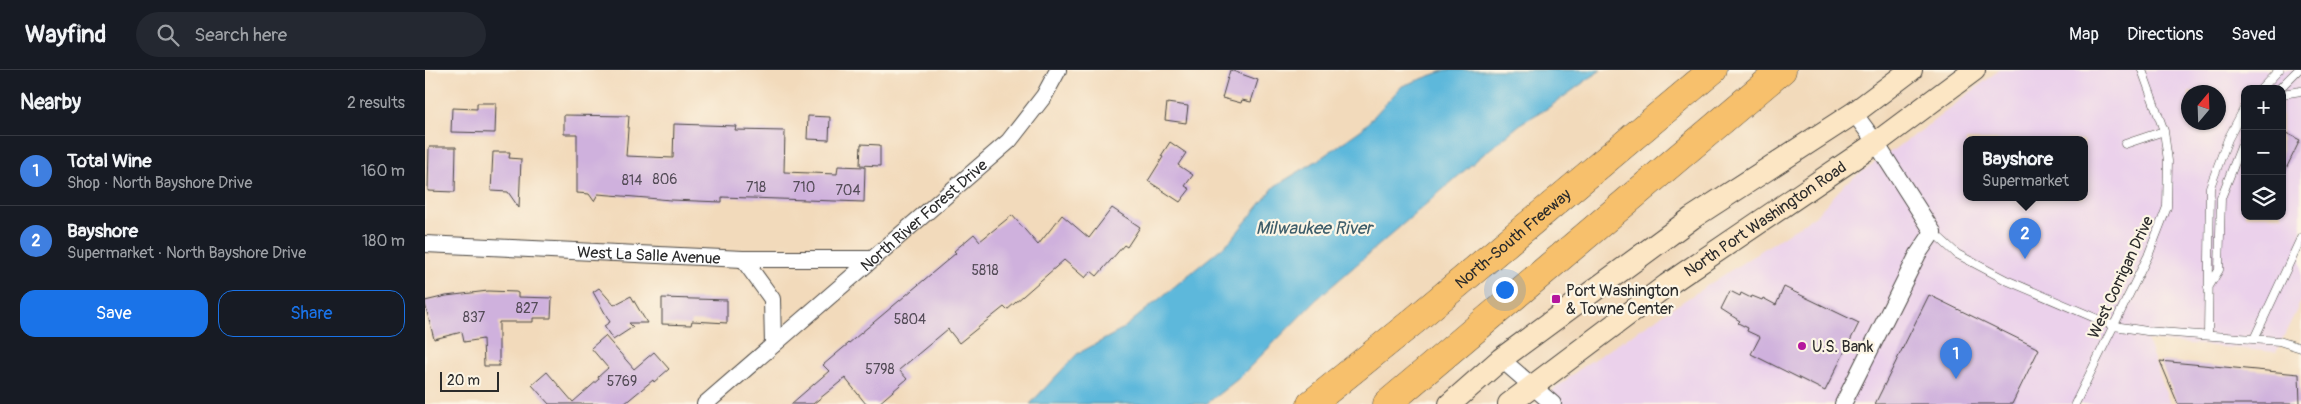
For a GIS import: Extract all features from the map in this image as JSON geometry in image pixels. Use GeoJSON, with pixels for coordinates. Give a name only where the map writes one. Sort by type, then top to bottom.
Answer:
{"type":"FeatureCollection","features":[{"type":"Feature","properties":{"kind":"highway","name":"North-South Freeway"},"geometry":{"type":"LineString","coordinates":[[1311,404],[1422,314],[1713,70]]}},
{"type":"Feature","properties":{"kind":"highway"},"geometry":{"type":"LineString","coordinates":[[1387,404],[1782,70]]}},
{"type":"Feature","properties":{"kind":"main road"},"geometry":{"type":"LineString","coordinates":[[1450,404],[1501,359],[1692,218],[1854,113],[1911,70]]}},
{"type":"Feature","properties":{"kind":"main road","name":"North Port Washington Road"},"geometry":{"type":"LineString","coordinates":[[1509,404],[1667,285],[1876,144],[1974,70]]}},
{"type":"Feature","properties":{"kind":"street","name":"North River Forest Drive"},"geometry":{"type":"LineString","coordinates":[[705,404],[1009,141],[1044,96],[1058,70]]}},
{"type":"Feature","properties":{"kind":"street"},"geometry":{"type":"LineString","coordinates":[[1843,404],[1918,254],[1933,232],[1854,113]]}},
{"type":"Feature","properties":{"kind":"street","name":"West La Salle Avenue"},"geometry":{"type":"LineString","coordinates":[[425,244],[743,259],[871,259]]}},
{"type":"Feature","properties":{"kind":"street"},"geometry":{"type":"LineString","coordinates":[[743,259],[772,299],[773,345]]}},
{"type":"Feature","properties":{"kind":"street"},"geometry":{"type":"LineString","coordinates":[[1501,359],[1553,404]]}},
{"type":"Feature","properties":{"kind":"lane","name":"West Corrigan Drive"},"geometry":{"type":"LineString","coordinates":[[2075,404],[2149,256],[2167,206],[2168,161],[2164,131],[2142,70]]}},
{"type":"Feature","properties":{"kind":"lane"},"geometry":{"type":"LineString","coordinates":[[2265,85],[2279,70]]}},
{"type":"Feature","properties":{"kind":"lane"},"geometry":{"type":"LineString","coordinates":[[2283,85],[2298,70]]}},
{"type":"Feature","properties":{"kind":"lane"},"geometry":{"type":"LineString","coordinates":[[2286,94],[2301,92]]}},
{"type":"Feature","properties":{"kind":"lane"},"geometry":{"type":"LineString","coordinates":[[2208,336],[2210,187],[2228,139],[2241,115]]}},
{"type":"Feature","properties":{"kind":"lane"},"geometry":{"type":"LineString","coordinates":[[2125,144],[2164,131]]}},
{"type":"Feature","properties":{"kind":"lane"},"geometry":{"type":"LineString","coordinates":[[2208,288],[2219,270],[2221,198],[2241,147]]}},
{"type":"Feature","properties":{"kind":"lane"},"geometry":{"type":"LineString","coordinates":[[1933,232],[1957,254],[1998,276],[2113,326],[2279,341],[2301,348]]}},
{"type":"Feature","properties":{"kind":"lane"},"geometry":{"type":"LineString","coordinates":[[2254,339],[2301,238]]}},
{"type":"Feature","properties":{"kind":"shaded area"},"geometry":{"type":"Polygon","coordinates":[[[1999,70],[2301,70],[2301,301],[2276,352],[2147,340],[2170,404],[1536,404],[1582,367],[1816,215],[1847,182],[1922,130],[1999,70]]]}},
{"type":"Feature","properties":{"kind":"water","name":"Milwaukee River"},"geometry":{"type":"Polygon","coordinates":[[[1446,70],[1601,70],[1548,108],[1523,122],[1479,158],[1317,299],[1238,379],[1206,404],[1030,404],[1077,354],[1120,331],[1230,241],[1275,186],[1318,160],[1362,129],[1402,86],[1446,70]]]}},
{"type":"Feature","properties":{"kind":"building"},"geometry":{"type":"Polygon","coordinates":[[[1230,70],[1258,80],[1251,102],[1242,100],[1241,103],[1222,98],[1230,70]]]}},
{"type":"Feature","properties":{"kind":"building"},"geometry":{"type":"Polygon","coordinates":[[[477,103],[496,103],[495,133],[451,132],[452,108],[477,109],[477,103]]]}},
{"type":"Feature","properties":{"kind":"building"},"geometry":{"type":"Polygon","coordinates":[[[1167,103],[1188,106],[1186,123],[1165,120],[1167,103]]]}},
{"type":"Feature","properties":{"kind":"building"},"geometry":{"type":"Polygon","coordinates":[[[564,115],[629,116],[626,156],[673,158],[674,124],[736,126],[735,130],[785,131],[784,172],[837,174],[838,166],[865,167],[864,202],[722,197],[722,202],[598,194],[594,201],[589,194],[577,193],[577,134],[564,134],[564,115]]]}},
{"type":"Feature","properties":{"kind":"building"},"geometry":{"type":"Polygon","coordinates":[[[808,116],[830,117],[829,140],[807,139],[808,116]]]}},
{"type":"Feature","properties":{"kind":"building"},"geometry":{"type":"Polygon","coordinates":[[[2286,133],[2300,140],[2286,169],[2286,133]]]}},
{"type":"Feature","properties":{"kind":"building"},"geometry":{"type":"Polygon","coordinates":[[[1170,142],[1186,153],[1178,165],[1193,175],[1185,186],[1190,189],[1180,202],[1148,181],[1170,142]]]}},
{"type":"Feature","properties":{"kind":"building"},"geometry":{"type":"Polygon","coordinates":[[[861,144],[880,145],[880,166],[860,165],[861,144]]]}},
{"type":"Feature","properties":{"kind":"building"},"geometry":{"type":"Polygon","coordinates":[[[429,147],[456,147],[455,192],[428,191],[429,147]]]}},
{"type":"Feature","properties":{"kind":"building"},"geometry":{"type":"Polygon","coordinates":[[[493,152],[510,152],[509,158],[521,159],[519,208],[508,192],[491,191],[493,152]]]}},
{"type":"Feature","properties":{"kind":"building"},"geometry":{"type":"Polygon","coordinates":[[[1112,208],[1140,227],[1127,247],[1124,245],[1097,276],[1091,271],[1085,278],[1064,260],[1007,310],[1004,307],[959,343],[948,329],[899,370],[907,379],[878,404],[866,404],[845,378],[813,404],[791,404],[829,371],[823,365],[956,253],[954,251],[974,234],[980,241],[1012,215],[1038,245],[1062,215],[1089,238],[1112,208]]]}},
{"type":"Feature","properties":{"kind":"building","name":"U.S. Bank"},"geometry":{"type":"Polygon","coordinates":[[[1784,287],[1859,323],[1825,391],[1751,354],[1760,337],[1747,331],[1748,328],[1738,323],[1740,321],[1721,309],[1730,291],[1740,296],[1741,293],[1751,298],[1752,296],[1762,300],[1763,298],[1776,305],[1784,287]]]}},
{"type":"Feature","properties":{"kind":"building"},"geometry":{"type":"Polygon","coordinates":[[[599,288],[614,305],[631,296],[647,323],[629,323],[633,327],[613,340],[604,326],[610,322],[593,292],[599,288]]]}},
{"type":"Feature","properties":{"kind":"building"},"geometry":{"type":"Polygon","coordinates":[[[488,291],[516,292],[518,297],[552,298],[551,318],[533,318],[533,322],[499,322],[499,366],[484,366],[483,339],[464,342],[462,332],[434,339],[425,304],[425,301],[446,296],[488,291]]]}},
{"type":"Feature","properties":{"kind":"building"},"geometry":{"type":"Polygon","coordinates":[[[1929,295],[2039,349],[2012,404],[1875,404],[1929,295]]]}},
{"type":"Feature","properties":{"kind":"building"},"geometry":{"type":"Polygon","coordinates":[[[662,298],[727,300],[727,323],[692,321],[691,325],[662,324],[662,298]]]}},
{"type":"Feature","properties":{"kind":"building"},"geometry":{"type":"Polygon","coordinates":[[[605,336],[634,369],[654,352],[669,369],[624,404],[549,404],[532,385],[547,372],[573,402],[599,379],[598,377],[608,368],[591,348],[605,336]]]}},
{"type":"Feature","properties":{"kind":"building"},"geometry":{"type":"Polygon","coordinates":[[[2160,361],[2299,374],[2300,404],[2178,404],[2160,361]]]}},
{"type":"Feature","properties":{"kind":"place","name":"Bayshore"},"geometry":{"type":"Point","coordinates":[2025,259]}},
{"type":"Feature","properties":{"kind":"place","name":"Port Washington & Towne Center"},"geometry":{"type":"Point","coordinates":[1556,299]}},
{"type":"Feature","properties":{"kind":"place","name":"U.S. Bank"},"geometry":{"type":"Point","coordinates":[1802,346]}},
{"type":"Feature","properties":{"kind":"place","name":"Total Wine"},"geometry":{"type":"Point","coordinates":[1956,379]}}]}
